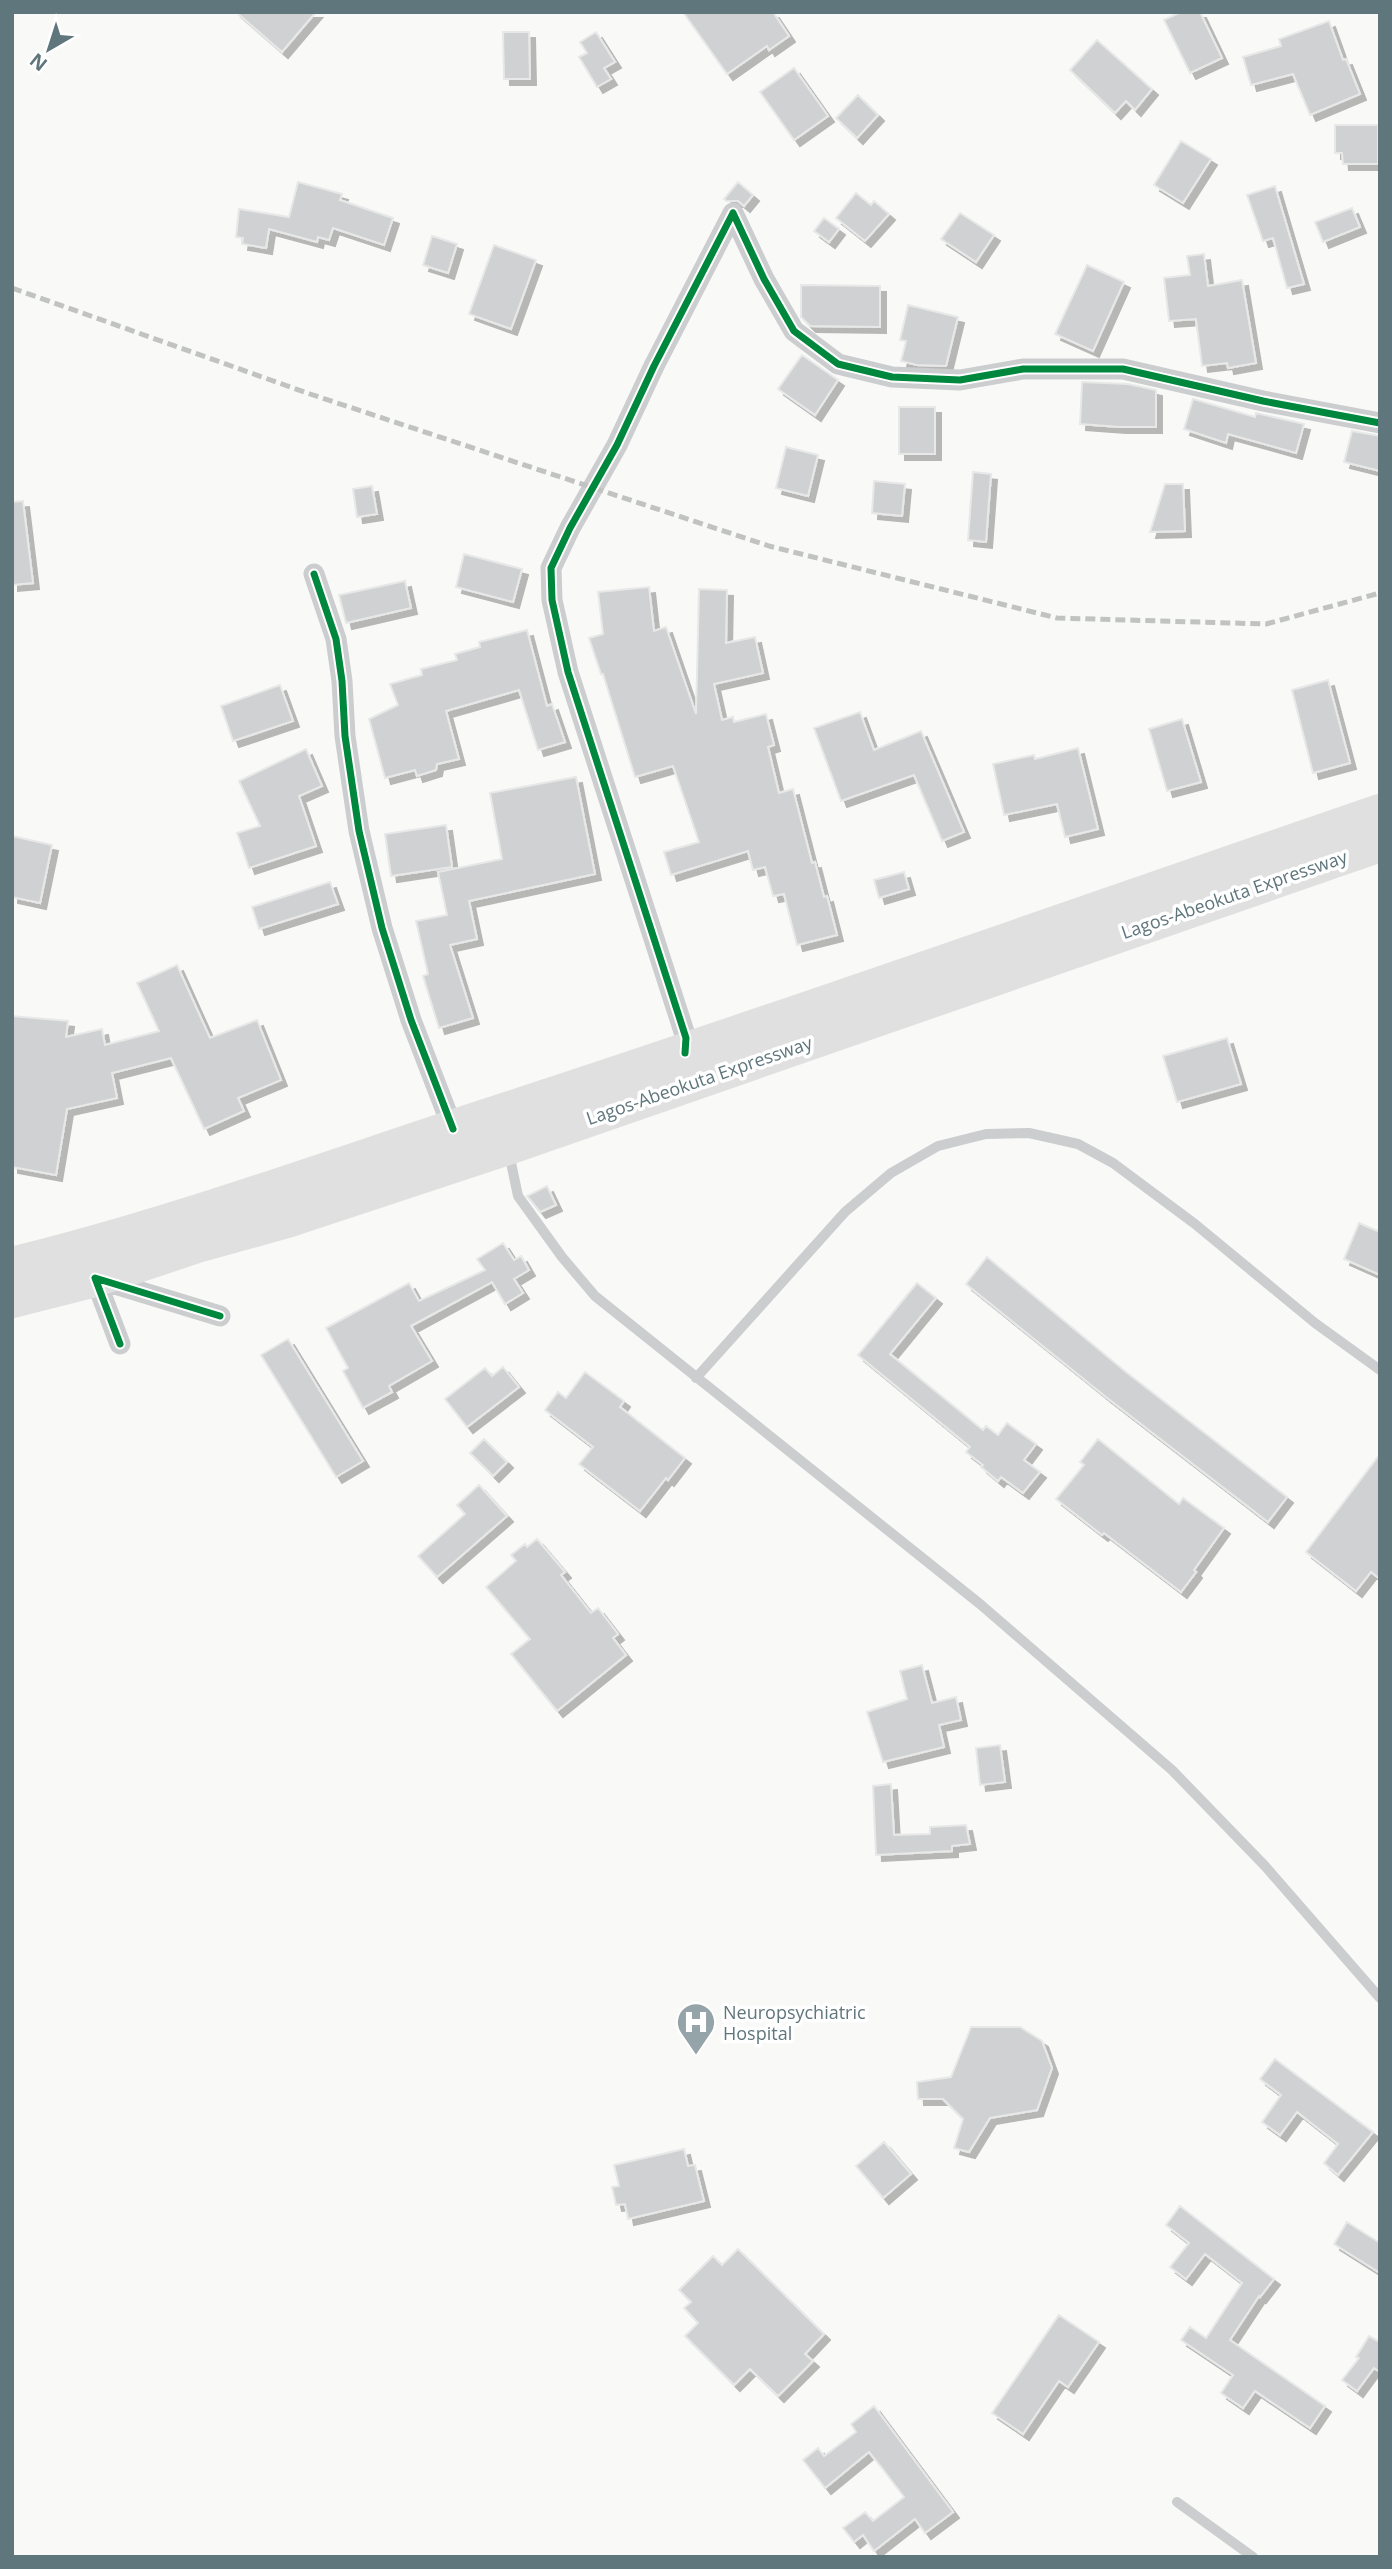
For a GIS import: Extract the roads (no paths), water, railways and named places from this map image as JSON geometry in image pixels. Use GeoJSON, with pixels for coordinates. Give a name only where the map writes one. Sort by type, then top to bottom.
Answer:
{"type":"FeatureCollection","features":[{"type":"Feature","properties":{"kind":"highway","name":"Lagos-Abeokuta Expressway"},"geometry":{"type":"LineString","coordinates":[[12,1266],[67,1253],[156,1226],[685,1053],[1380,813]]}},
{"type":"Feature","properties":{"kind":"highway","name":"Lagos-Abeokuta Expressway"},"geometry":{"type":"LineString","coordinates":[[12,1298],[95,1278],[197,1244],[287,1219],[508,1146],[1380,843]]}},
{"type":"Feature","properties":{"kind":"street"},"geometry":{"type":"LineString","coordinates":[[685,1053],[686,1038],[568,672],[552,600],[551,568],[570,528],[617,445],[654,366],[733,213],[764,279],[794,331],[838,364],[891,377],[960,380],[1023,369],[1123,369],[1263,401],[1380,423]]}},
{"type":"Feature","properties":{"kind":"street"},"geometry":{"type":"LineString","coordinates":[[314,574],[336,639],[345,736],[359,831],[382,928],[411,1020],[453,1129]]}},
{"type":"Feature","properties":{"kind":"street"},"geometry":{"type":"LineString","coordinates":[[95,1278],[220,1316]]}},
{"type":"Feature","properties":{"kind":"street"},"geometry":{"type":"LineString","coordinates":[[95,1278],[120,1344]]}},
{"type":"Feature","properties":{"kind":"lane"},"geometry":{"type":"LineString","coordinates":[[696,1378],[845,1212],[891,1173],[938,1146],[986,1134],[1029,1133],[1078,1144],[1113,1163],[1195,1224],[1315,1323],[1380,1370]]}},
{"type":"Feature","properties":{"kind":"lane"},"geometry":{"type":"LineString","coordinates":[[508,1146],[518,1196],[562,1257],[595,1296],[980,1604],[1172,1770],[1265,1866],[1380,1998]]}},
{"type":"Feature","properties":{"kind":"lane"},"geometry":{"type":"LineString","coordinates":[[1177,2502],[1253,2557]]}},
{"type":"Feature","properties":{"kind":"railway"},"geometry":{"type":"LineString","coordinates":[[12,288],[310,394],[769,546],[1057,618],[1266,624],[1380,593]]}},
{"type":"Feature","properties":{"kind":"place","name":"Neuropsychiatric Hospital"},"geometry":{"type":"Point","coordinates":[696,2056]}}]}
